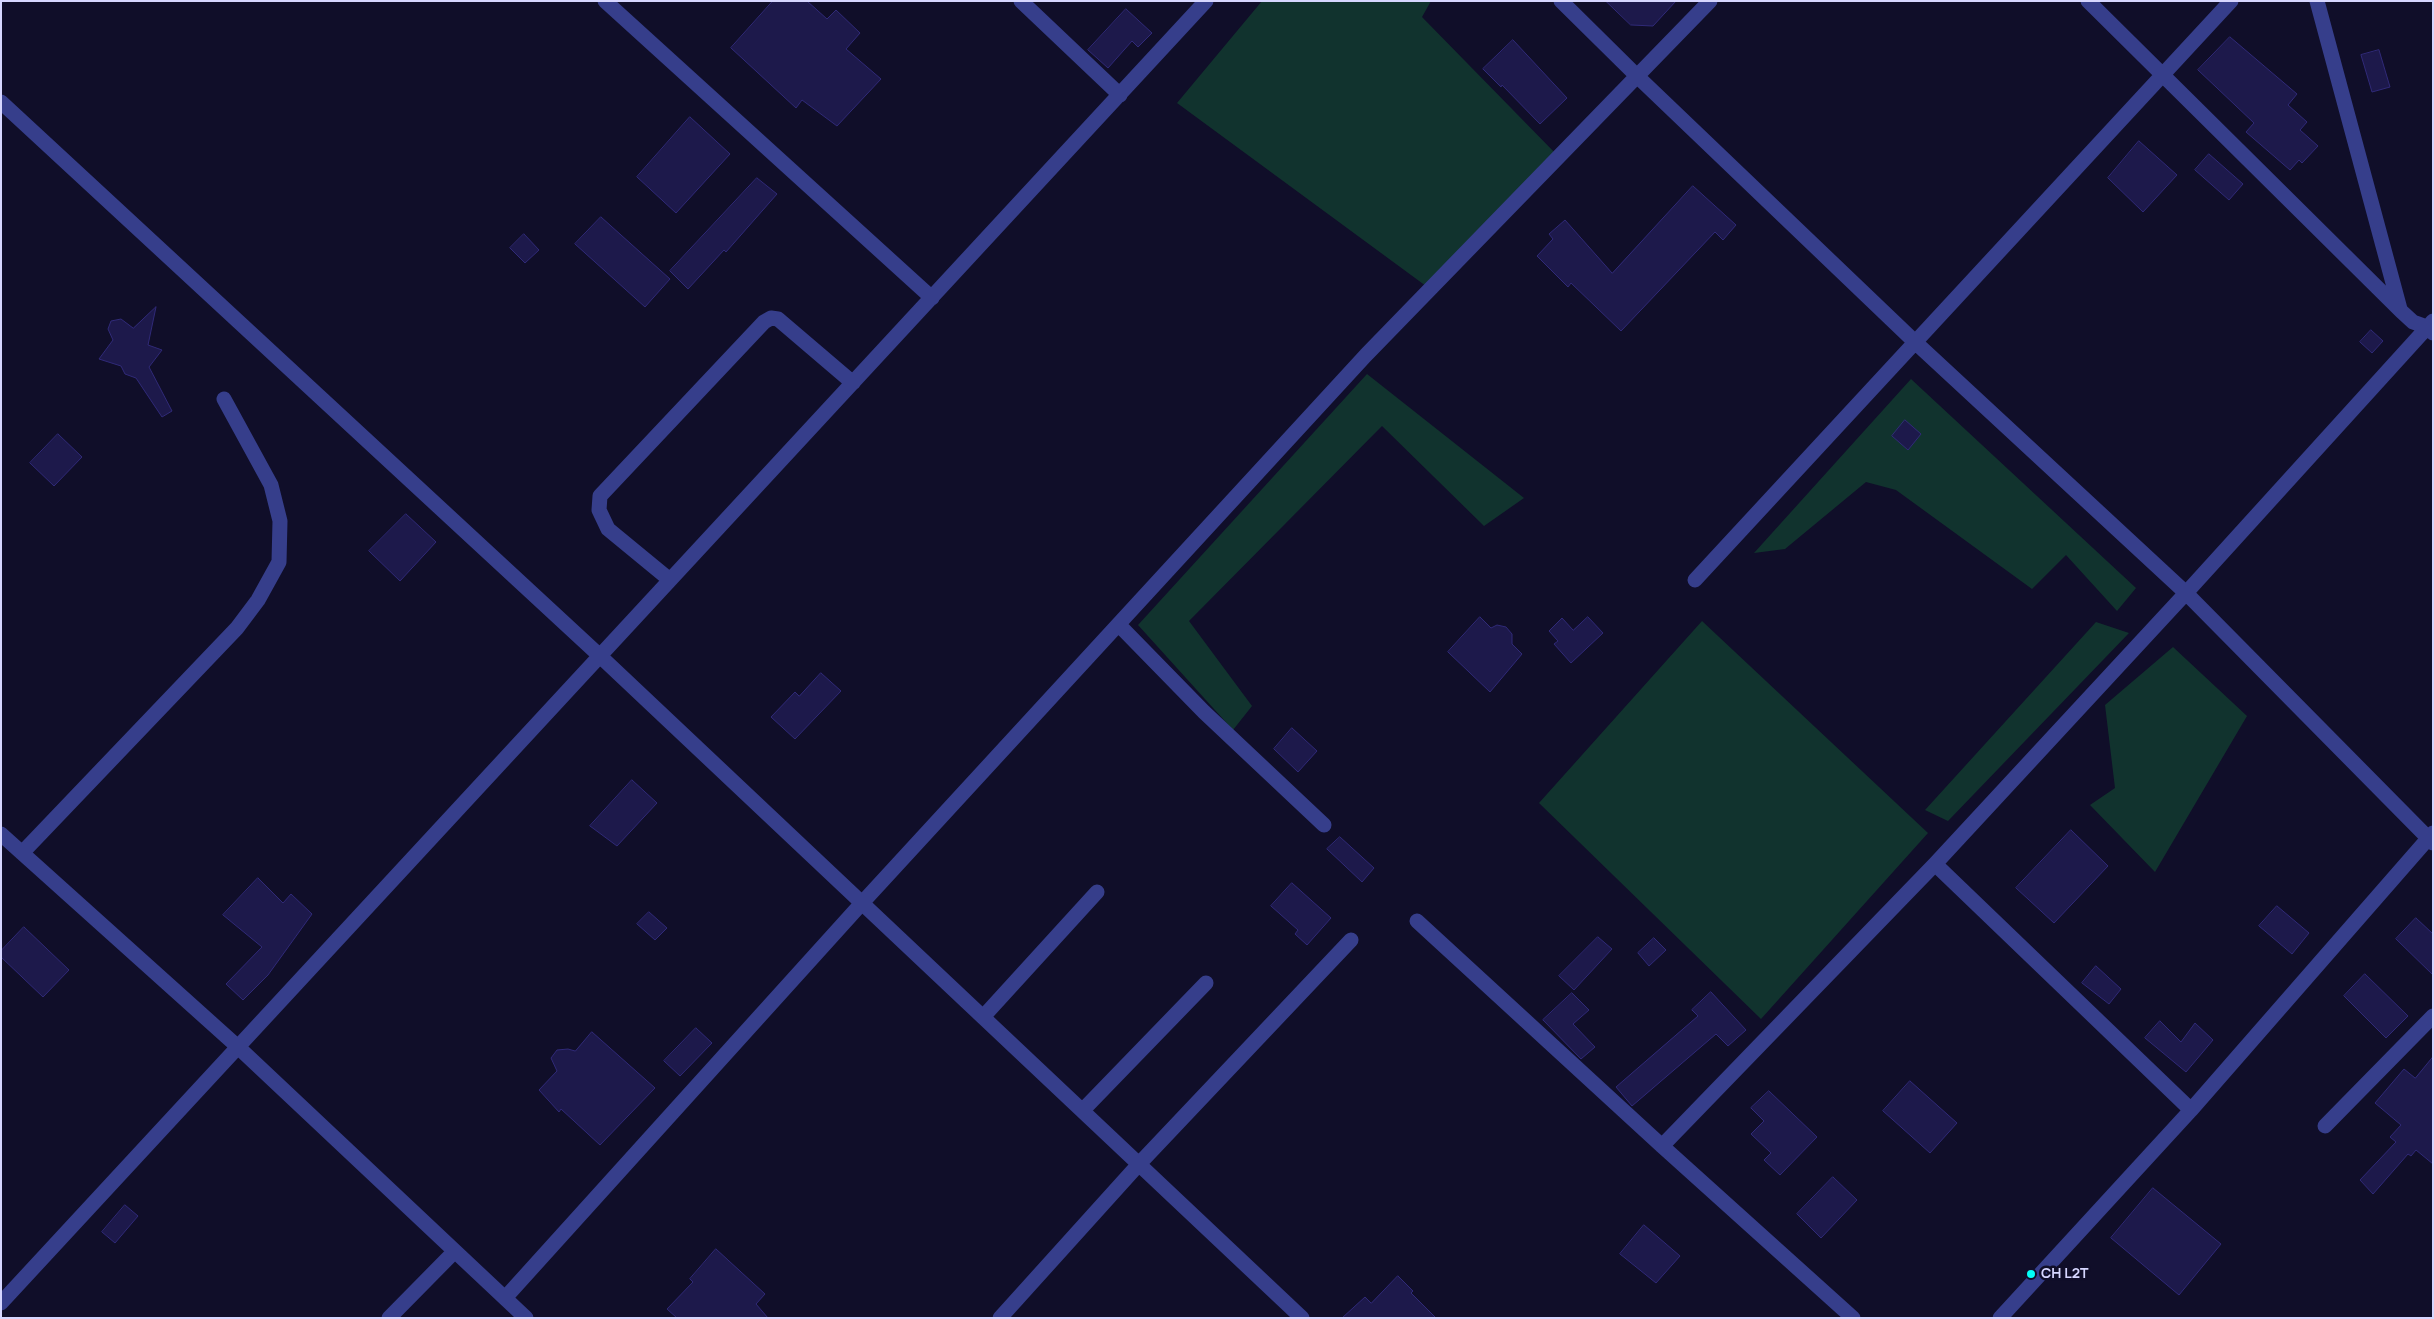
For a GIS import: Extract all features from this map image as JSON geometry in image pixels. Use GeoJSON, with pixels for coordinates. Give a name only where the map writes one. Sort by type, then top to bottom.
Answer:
{"type":"FeatureCollection","features":[{"type":"Feature","properties":{"kind":"street"},"geometry":{"type":"LineString","coordinates":[[1020,1],[1120,95]]}},
{"type":"Feature","properties":{"kind":"street"},"geometry":{"type":"LineString","coordinates":[[1,1303],[1206,1]]}},
{"type":"Feature","properties":{"kind":"street"},"geometry":{"type":"LineString","coordinates":[[1561,1],[1915,342],[2186,593],[2431,838],[2191,1110],[2000,1318]]}},
{"type":"Feature","properties":{"kind":"street"},"geometry":{"type":"LineString","coordinates":[[505,1298],[862,903],[1366,355],[1710,1]]}},
{"type":"Feature","properties":{"kind":"street"},"geometry":{"type":"LineString","coordinates":[[1662,1146],[1935,864],[2431,327],[2413,322],[2088,1]]}},
{"type":"Feature","properties":{"kind":"street"},"geometry":{"type":"LineString","coordinates":[[1695,580],[2231,1]]}},
{"type":"Feature","properties":{"kind":"street"},"geometry":{"type":"LineString","coordinates":[[2317,1],[2401,310]]}},
{"type":"Feature","properties":{"kind":"street"},"geometry":{"type":"LineString","coordinates":[[608,2],[932,298]]}},
{"type":"Feature","properties":{"kind":"street"},"geometry":{"type":"LineString","coordinates":[[1,102],[600,656],[1302,1318]]}},
{"type":"Feature","properties":{"kind":"street"},"geometry":{"type":"LineString","coordinates":[[670,580],[608,529],[599,510],[600,496],[764,322],[771,318],[778,319],[853,383]]}},
{"type":"Feature","properties":{"kind":"street"},"geometry":{"type":"LineString","coordinates":[[22,852],[237,628],[258,600],[279,562],[280,521],[271,485],[224,399]]}},
{"type":"Feature","properties":{"kind":"street"},"geometry":{"type":"LineString","coordinates":[[1119,625],[1204,712],[1324,825]]}},
{"type":"Feature","properties":{"kind":"street"},"geometry":{"type":"LineString","coordinates":[[1,834],[238,1047],[526,1318]]}},
{"type":"Feature","properties":{"kind":"street"},"geometry":{"type":"LineString","coordinates":[[1935,864],[2191,1110]]}},
{"type":"Feature","properties":{"kind":"street"},"geometry":{"type":"LineString","coordinates":[[984,1017],[1097,892]]}},
{"type":"Feature","properties":{"kind":"street"},"geometry":{"type":"LineString","coordinates":[[1417,921],[1853,1318]]}},
{"type":"Feature","properties":{"kind":"street"},"geometry":{"type":"LineString","coordinates":[[1000,1318],[1139,1164],[1351,940]]}},
{"type":"Feature","properties":{"kind":"street"},"geometry":{"type":"LineString","coordinates":[[1083,1110],[1206,983]]}},
{"type":"Feature","properties":{"kind":"street"},"geometry":{"type":"LineString","coordinates":[[2325,1126],[2433,1016]]}},
{"type":"Feature","properties":{"kind":"street"},"geometry":{"type":"LineString","coordinates":[[389,1318],[454,1252]]}},
{"type":"Feature","properties":{"kind":"green space"},"geometry":{"type":"Polygon","coordinates":[[[1262,1],[1431,1],[1422,17],[1558,156],[1430,289],[1177,103],[1262,1]]]}},
{"type":"Feature","properties":{"kind":"green space"},"geometry":{"type":"Polygon","coordinates":[[[1367,374],[1524,498],[1484,526],[1382,426],[1189,621],[1252,706],[1233,730],[1138,625],[1367,374]]]}},
{"type":"Feature","properties":{"kind":"green space"},"geometry":{"type":"Polygon","coordinates":[[[1911,379],[2136,588],[2117,611],[2066,555],[2032,589],[1896,490],[1866,482],[1785,549],[1754,553],[1911,379]]]}},
{"type":"Feature","properties":{"kind":"green space"},"geometry":{"type":"Polygon","coordinates":[[[1702,621],[1928,833],[1761,1019],[1539,803],[1702,621]]]}},
{"type":"Feature","properties":{"kind":"green space"},"geometry":{"type":"Polygon","coordinates":[[[2096,622],[2129,633],[1948,821],[1925,810],[2096,622]]]}},
{"type":"Feature","properties":{"kind":"green space"},"geometry":{"type":"Polygon","coordinates":[[[2173,647],[2247,716],[2155,872],[2090,805],[2115,788],[2105,705],[2173,647]]]}},
{"type":"Feature","properties":{"kind":"building"},"geometry":{"type":"Polygon","coordinates":[[[773,1],[807,1],[827,19],[836,10],[860,33],[846,49],[881,79],[837,126],[802,100],[796,108],[731,48],[773,1]]]}},
{"type":"Feature","properties":{"kind":"building"},"geometry":{"type":"Polygon","coordinates":[[[1606,1],[1676,1],[1653,26],[1631,25],[1606,1]]]}},
{"type":"Feature","properties":{"kind":"building"},"geometry":{"type":"Polygon","coordinates":[[[1126,9],[1152,33],[1138,47],[1132,41],[1108,68],[1088,50],[1126,9]]]}},
{"type":"Feature","properties":{"kind":"building"},"geometry":{"type":"Polygon","coordinates":[[[2230,37],[2297,94],[2288,105],[2307,122],[2300,130],[2318,146],[2302,163],[2299,160],[2290,170],[2246,132],[2254,123],[2198,70],[2230,37]]]}},
{"type":"Feature","properties":{"kind":"building"},"geometry":{"type":"Polygon","coordinates":[[[1513,40],[1567,98],[1540,124],[1502,85],[1501,87],[1483,69],[1513,40]]]}},
{"type":"Feature","properties":{"kind":"building"},"geometry":{"type":"Polygon","coordinates":[[[2379,50],[2390,87],[2372,92],[2361,55],[2379,50]]]}},
{"type":"Feature","properties":{"kind":"building"},"geometry":{"type":"Polygon","coordinates":[[[690,117],[730,154],[676,213],[637,177],[690,117]]]}},
{"type":"Feature","properties":{"kind":"building"},"geometry":{"type":"Polygon","coordinates":[[[2139,141],[2177,175],[2143,212],[2108,178],[2139,141]]]}},
{"type":"Feature","properties":{"kind":"building"},"geometry":{"type":"Polygon","coordinates":[[[2209,154],[2243,184],[2229,200],[2195,170],[2209,154]]]}},
{"type":"Feature","properties":{"kind":"building"},"geometry":{"type":"Polygon","coordinates":[[[757,178],[777,194],[726,252],[724,250],[688,289],[670,271],[757,178]]]}},
{"type":"Feature","properties":{"kind":"building"},"geometry":{"type":"Polygon","coordinates":[[[1693,186],[1736,225],[1723,240],[1715,232],[1621,331],[1571,283],[1568,287],[1537,256],[1553,239],[1549,234],[1565,220],[1612,273],[1693,186]]]}},
{"type":"Feature","properties":{"kind":"building"},"geometry":{"type":"Polygon","coordinates":[[[601,217],[670,279],[645,307],[575,244],[601,217]]]}},
{"type":"Feature","properties":{"kind":"building"},"geometry":{"type":"Polygon","coordinates":[[[524,234],[539,250],[525,263],[510,248],[524,234]]]}},
{"type":"Feature","properties":{"kind":"building"},"geometry":{"type":"Polygon","coordinates":[[[156,307],[148,345],[162,350],[149,367],[172,411],[162,417],[136,378],[125,374],[121,366],[99,359],[113,340],[108,329],[111,321],[121,319],[133,328],[156,307]]]}},
{"type":"Feature","properties":{"kind":"building"},"geometry":{"type":"Polygon","coordinates":[[[2371,330],[2383,341],[2372,353],[2360,342],[2371,330]]]}},
{"type":"Feature","properties":{"kind":"building"},"geometry":{"type":"Polygon","coordinates":[[[1905,420],[1921,434],[1908,450],[1892,436],[1905,420]]]}},
{"type":"Feature","properties":{"kind":"building"},"geometry":{"type":"Polygon","coordinates":[[[58,434],[82,457],[54,486],[30,463],[58,434]]]}},
{"type":"Feature","properties":{"kind":"building"},"geometry":{"type":"Polygon","coordinates":[[[406,514],[436,542],[400,581],[369,551],[406,514]]]}},
{"type":"Feature","properties":{"kind":"building"},"geometry":{"type":"Polygon","coordinates":[[[1480,617],[1491,628],[1497,625],[1506,627],[1512,634],[1512,644],[1522,654],[1490,692],[1448,652],[1480,617]]]}},
{"type":"Feature","properties":{"kind":"building"},"geometry":{"type":"Polygon","coordinates":[[[1588,617],[1603,633],[1571,663],[1554,644],[1558,641],[1549,631],[1562,618],[1573,630],[1588,617]]]}},
{"type":"Feature","properties":{"kind":"building"},"geometry":{"type":"Polygon","coordinates":[[[821,673],[841,691],[795,739],[771,717],[795,692],[799,696],[821,673]]]}},
{"type":"Feature","properties":{"kind":"building"},"geometry":{"type":"Polygon","coordinates":[[[1292,728],[1317,751],[1298,772],[1274,749],[1292,728]]]}},
{"type":"Feature","properties":{"kind":"building"},"geometry":{"type":"Polygon","coordinates":[[[632,780],[657,803],[617,846],[590,826],[632,780]]]}},
{"type":"Feature","properties":{"kind":"building"},"geometry":{"type":"Polygon","coordinates":[[[2071,830],[2108,866],[2054,923],[2016,888],[2071,830]]]}},
{"type":"Feature","properties":{"kind":"building"},"geometry":{"type":"Polygon","coordinates":[[[1340,837],[1374,868],[1362,882],[1327,849],[1340,837]]]}},
{"type":"Feature","properties":{"kind":"building"},"geometry":{"type":"Polygon","coordinates":[[[258,878],[283,903],[291,894],[312,914],[268,975],[243,1000],[226,984],[262,947],[223,915],[258,878]]]}},
{"type":"Feature","properties":{"kind":"building"},"geometry":{"type":"Polygon","coordinates":[[[1292,883],[1331,918],[1307,945],[1295,934],[1298,930],[1271,906],[1292,883]]]}},
{"type":"Feature","properties":{"kind":"building"},"geometry":{"type":"Polygon","coordinates":[[[2277,906],[2309,933],[2292,954],[2259,926],[2277,906]]]}},
{"type":"Feature","properties":{"kind":"building"},"geometry":{"type":"Polygon","coordinates":[[[649,912],[667,928],[655,940],[637,924],[649,912]]]}},
{"type":"Feature","properties":{"kind":"building"},"geometry":{"type":"Polygon","coordinates":[[[2416,918],[2433,934],[2433,975],[2396,939],[2416,918]]]}},
{"type":"Feature","properties":{"kind":"building"},"geometry":{"type":"Polygon","coordinates":[[[24,927],[69,970],[43,997],[1,957],[1,951],[24,927]]]}},
{"type":"Feature","properties":{"kind":"building"},"geometry":{"type":"Polygon","coordinates":[[[1598,937],[1612,949],[1574,990],[1559,976],[1598,937]]]}},
{"type":"Feature","properties":{"kind":"building"},"geometry":{"type":"Polygon","coordinates":[[[1654,938],[1666,950],[1649,966],[1638,953],[1654,938]]]}},
{"type":"Feature","properties":{"kind":"building"},"geometry":{"type":"Polygon","coordinates":[[[2096,966],[2121,989],[2109,1004],[2082,983],[2096,966]]]}},
{"type":"Feature","properties":{"kind":"building"},"geometry":{"type":"Polygon","coordinates":[[[2365,974],[2408,1016],[2386,1038],[2344,996],[2365,974]]]}},
{"type":"Feature","properties":{"kind":"building"},"geometry":{"type":"Polygon","coordinates":[[[1711,992],[1746,1030],[1728,1046],[1716,1034],[1632,1106],[1616,1087],[1698,1016],[1692,1010],[1711,992]]]}},
{"type":"Feature","properties":{"kind":"building"},"geometry":{"type":"Polygon","coordinates":[[[1572,993],[1589,1010],[1573,1024],[1595,1047],[1581,1059],[1543,1020],[1572,993]]]}},
{"type":"Feature","properties":{"kind":"building"},"geometry":{"type":"Polygon","coordinates":[[[2160,1021],[2181,1042],[2195,1023],[2213,1040],[2186,1072],[2145,1038],[2160,1021]]]}},
{"type":"Feature","properties":{"kind":"building"},"geometry":{"type":"Polygon","coordinates":[[[696,1028],[712,1043],[680,1076],[664,1061],[696,1028]]]}},
{"type":"Feature","properties":{"kind":"building"},"geometry":{"type":"Polygon","coordinates":[[[592,1032],[655,1088],[600,1145],[561,1109],[559,1112],[539,1090],[557,1071],[551,1058],[557,1050],[568,1049],[575,1051],[592,1032]]]}},
{"type":"Feature","properties":{"kind":"building"},"geometry":{"type":"Polygon","coordinates":[[[2433,1057],[2433,1164],[2416,1150],[2411,1156],[2408,1154],[2373,1194],[2360,1180],[2396,1142],[2390,1137],[2401,1125],[2375,1103],[2404,1069],[2415,1078],[2433,1057]]]}},
{"type":"Feature","properties":{"kind":"building"},"geometry":{"type":"Polygon","coordinates":[[[1910,1081],[1957,1123],[1930,1153],[1883,1111],[1910,1081]]]}},
{"type":"Feature","properties":{"kind":"building"},"geometry":{"type":"Polygon","coordinates":[[[1769,1091],[1817,1137],[1780,1175],[1764,1160],[1771,1153],[1751,1134],[1764,1121],[1751,1108],[1769,1091]]]}},
{"type":"Feature","properties":{"kind":"building"},"geometry":{"type":"Polygon","coordinates":[[[1833,1177],[1857,1200],[1821,1238],[1797,1214],[1833,1177]]]}},
{"type":"Feature","properties":{"kind":"building"},"geometry":{"type":"Polygon","coordinates":[[[2153,1188],[2221,1244],[2179,1295],[2111,1238],[2153,1188]]]}},
{"type":"Feature","properties":{"kind":"building"},"geometry":{"type":"Polygon","coordinates":[[[125,1205],[138,1216],[115,1243],[102,1232],[125,1205]]]}},
{"type":"Feature","properties":{"kind":"building"},"geometry":{"type":"Polygon","coordinates":[[[1644,1225],[1680,1256],[1656,1283],[1620,1254],[1644,1225]]]}},
{"type":"Feature","properties":{"kind":"building"},"geometry":{"type":"Polygon","coordinates":[[[716,1249],[765,1294],[756,1304],[768,1318],[677,1318],[667,1309],[693,1282],[690,1279],[716,1249]]]}},
{"type":"Feature","properties":{"kind":"building"},"geometry":{"type":"Polygon","coordinates":[[[1398,1276],[1413,1291],[1411,1293],[1436,1318],[1342,1318],[1365,1297],[1371,1303],[1398,1276]]]}},
{"type":"Feature","properties":{"kind":"place","name":"CH L2T"},"geometry":{"type":"Point","coordinates":[2031,1274]}}]}
